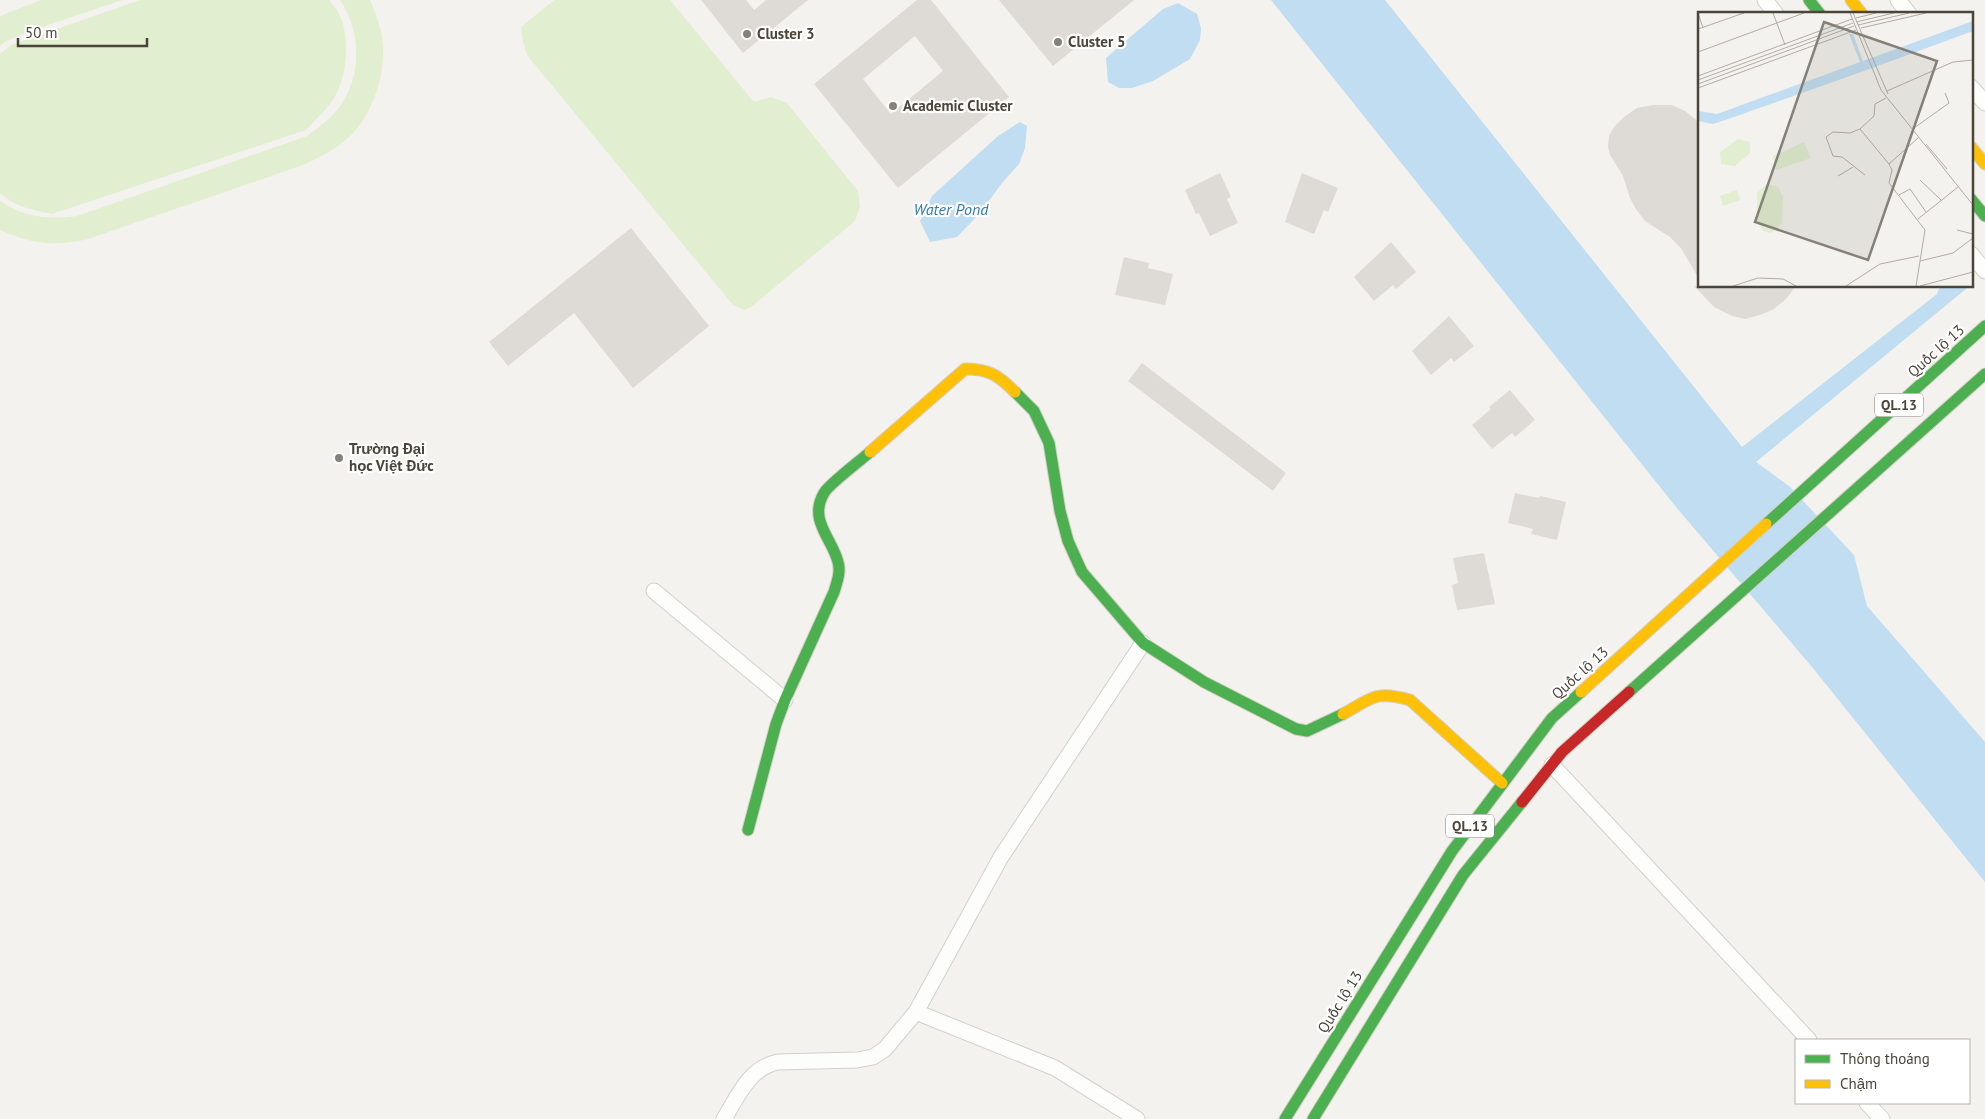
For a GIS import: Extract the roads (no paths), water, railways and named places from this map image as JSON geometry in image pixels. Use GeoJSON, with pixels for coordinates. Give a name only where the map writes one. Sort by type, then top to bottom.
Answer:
{"type":"FeatureCollection","features":[{"type":"Feature","properties":{"kind":"main road"},"geometry":{"type":"LineString","coordinates":[[1809,0],[1818,12]]}},
{"type":"Feature","properties":{"kind":"main road"},"geometry":{"type":"LineString","coordinates":[[1851,0],[1860,12]]}},
{"type":"Feature","properties":{"kind":"main road"},"geometry":{"type":"LineString","coordinates":[[1972,148],[1985,164]]}},
{"type":"Feature","properties":{"kind":"main road"},"geometry":{"type":"LineString","coordinates":[[1972,200],[1985,216]]}},
{"type":"Feature","properties":{"kind":"main road","name":"Quốc lộ 13"},"geometry":{"type":"LineString","coordinates":[[1285,1119],[1452,850],[1552,718],[1985,326]]}},
{"type":"Feature","properties":{"kind":"main road"},"geometry":{"type":"LineString","coordinates":[[748,830],[776,724],[834,592],[839,576],[838,560],[820,525],[818,507],[824,492],[964,369],[981,369],[1000,377],[1034,411],[1049,444],[1060,511],[1068,541],[1082,572],[1144,643],[1204,682],[1296,729],[1307,731],[1318,727],[1378,695],[1393,695],[1410,700],[1502,783]]}},
{"type":"Feature","properties":{"kind":"main road","name":"QL.13"},"geometry":{"type":"LineString","coordinates":[[1313,1119],[1463,875],[1562,752],[1985,374]]}},
{"type":"Feature","properties":{"kind":"street"},"geometry":{"type":"LineString","coordinates":[[1764,0],[1774,12]]}},
{"type":"Feature","properties":{"kind":"street"},"geometry":{"type":"LineString","coordinates":[[1898,0],[1907,12]]}},
{"type":"Feature","properties":{"kind":"street"},"geometry":{"type":"LineString","coordinates":[[1972,88],[1985,103]]}},
{"type":"Feature","properties":{"kind":"street"},"geometry":{"type":"LineString","coordinates":[[1972,255],[1985,271]]}},
{"type":"Feature","properties":{"kind":"street"},"geometry":{"type":"LineString","coordinates":[[654,592],[785,700]]}},
{"type":"Feature","properties":{"kind":"street"},"geometry":{"type":"LineString","coordinates":[[724,1119],[754,1073],[768,1064],[778,1062],[857,1060],[873,1057],[886,1049],[916,1012],[1001,857],[1144,643]]}},
{"type":"Feature","properties":{"kind":"street"},"geometry":{"type":"LineString","coordinates":[[1552,765],[1808,1039]]}},
{"type":"Feature","properties":{"kind":"street"},"geometry":{"type":"LineString","coordinates":[[916,1012],[1055,1068],[1137,1119]]}},
{"type":"Feature","properties":{"kind":"street"},"geometry":{"type":"LineString","coordinates":[[1868,1104],[1882,1119]]}},
{"type":"Feature","properties":{"kind":"water"},"geometry":{"type":"Polygon","coordinates":[[[1271,0],[1385,0],[1742,447],[1937,294],[1939,288],[1967,288],[1756,462],[1789,486],[1854,555],[1867,606],[1985,742],[1985,882],[1812,667],[1676,507],[1271,0]]]}},
{"type":"Feature","properties":{"kind":"water"},"geometry":{"type":"Polygon","coordinates":[[[1178,3],[1197,14],[1201,28],[1200,40],[1190,59],[1153,81],[1132,88],[1119,88],[1108,82],[1106,58],[1163,9],[1178,3]]]}},
{"type":"Feature","properties":{"kind":"water","name":"Water Pond"},"geometry":{"type":"Polygon","coordinates":[[[1020,122],[1027,126],[1025,148],[1019,164],[980,213],[957,237],[930,242],[920,221],[932,196],[998,136],[1020,122]]]}},
{"type":"Feature","properties":{"kind":"place","name":"Cluster 3"},"geometry":{"type":"Point","coordinates":[747,34]}},
{"type":"Feature","properties":{"kind":"place","name":"Cluster 5"},"geometry":{"type":"Point","coordinates":[1058,42]}},
{"type":"Feature","properties":{"kind":"place","name":"Academic Cluster"},"geometry":{"type":"Point","coordinates":[893,106]}},
{"type":"Feature","properties":{"kind":"place","name":"Trường Đại học Việt Đức"},"geometry":{"type":"Point","coordinates":[339,458]}}]}
